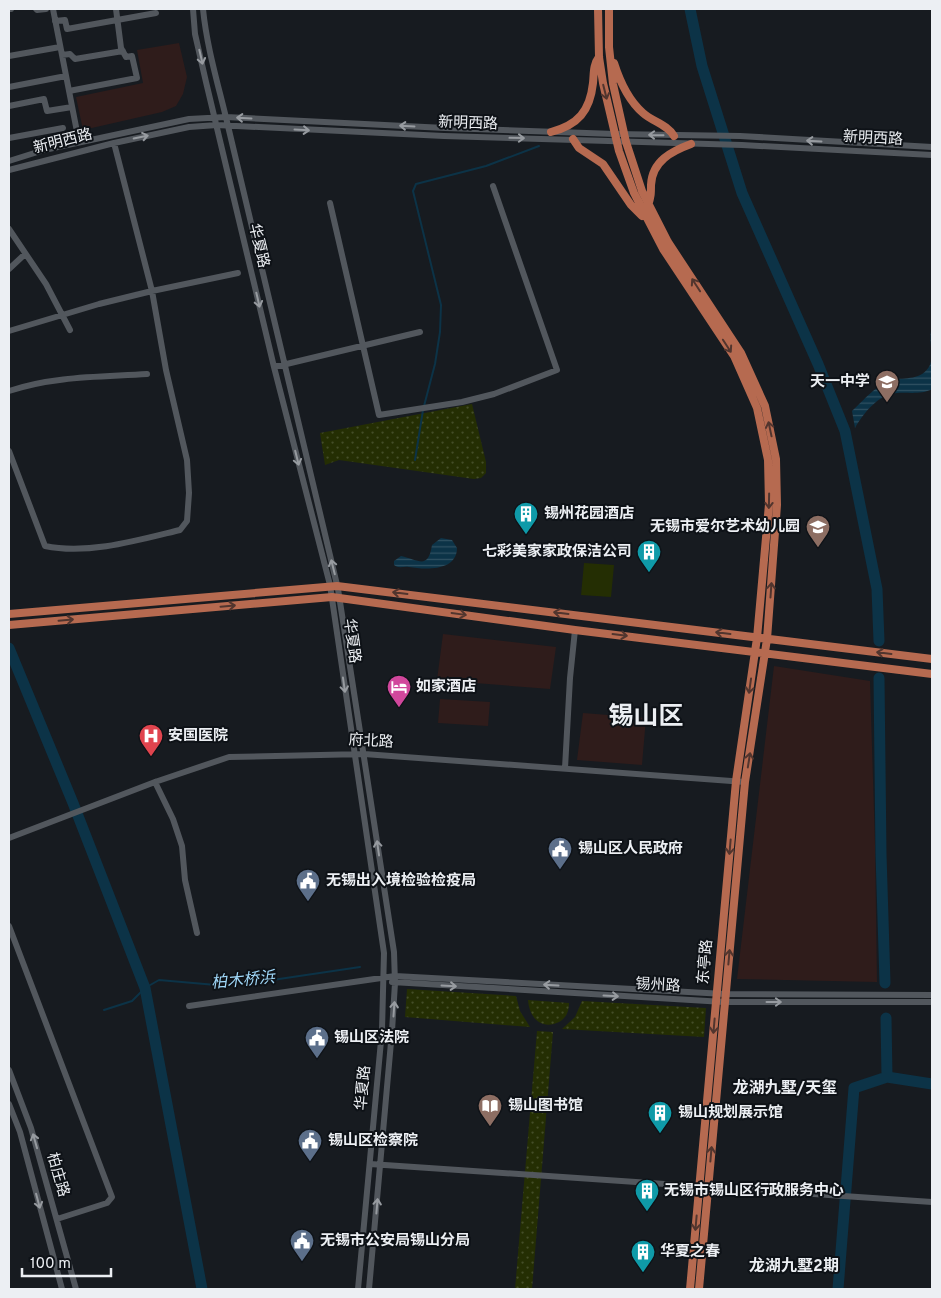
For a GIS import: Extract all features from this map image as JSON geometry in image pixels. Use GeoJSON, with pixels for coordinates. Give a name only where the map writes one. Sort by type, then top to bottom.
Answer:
{"type":"FeatureCollection","features":[{"type":"Feature","properties":{"kind":"main road"},"geometry":{"type":"LineString","coordinates":[[598,9],[599,56],[603,83],[621,138]]}},
{"type":"Feature","properties":{"kind":"main road"},"geometry":{"type":"LineString","coordinates":[[609,9],[609,47],[612,84],[621,138],[634,193],[646,220]]}},
{"type":"Feature","properties":{"kind":"main road"},"geometry":{"type":"LineString","coordinates":[[609,47],[624,90],[632,101],[643,114],[670,129],[674,136]]}},
{"type":"Feature","properties":{"kind":"main road"},"geometry":{"type":"LineString","coordinates":[[551,132],[563,129],[581,116],[590,100],[595,63],[599,56]]}},
{"type":"Feature","properties":{"kind":"main road","name":"东亭路"},"geometry":{"type":"LineString","coordinates":[[621,138],[648,205],[668,242],[740,353],[765,406],[776,459],[777,505],[767,639],[745,782],[721,998]]}},
{"type":"Feature","properties":{"kind":"main road"},"geometry":{"type":"LineString","coordinates":[[572,139],[579,148],[603,164],[631,205],[646,220]]}},
{"type":"Feature","properties":{"kind":"main road"},"geometry":{"type":"LineString","coordinates":[[648,205],[652,195],[652,177],[659,163],[677,149],[691,144]]}},
{"type":"Feature","properties":{"kind":"main road","name":"东亭路"},"geometry":{"type":"LineString","coordinates":[[646,220],[662,249],[734,356],[757,408],[768,460],[769,504],[757,638],[736,781],[721,998],[704,1187],[699,1289]]}},
{"type":"Feature","properties":{"kind":"main road"},"geometry":{"type":"LineString","coordinates":[[11,614],[333,586],[932,659]]}},
{"type":"Feature","properties":{"kind":"main road"},"geometry":{"type":"LineString","coordinates":[[13,624],[336,598],[575,630],[932,674]]}},
{"type":"Feature","properties":{"kind":"main road","name":"东亭路"},"geometry":{"type":"LineString","coordinates":[[690,1289],[704,1187]]}},
{"type":"Feature","properties":{"kind":"street"},"geometry":{"type":"LineString","coordinates":[[36,9],[46,9]]}},
{"type":"Feature","properties":{"kind":"street"},"geometry":{"type":"LineString","coordinates":[[53,9],[79,142]]}},
{"type":"Feature","properties":{"kind":"street"},"geometry":{"type":"LineString","coordinates":[[69,92],[137,78],[132,56],[126,57],[123,51],[116,9]]}},
{"type":"Feature","properties":{"kind":"street","name":"华夏路"},"geometry":{"type":"LineString","coordinates":[[193,9],[195,34],[274,367],[336,598],[364,754],[394,952],[395,979],[369,1289]]}},
{"type":"Feature","properties":{"kind":"street","name":"华夏路"},"geometry":{"type":"LineString","coordinates":[[203,9],[205,32],[284,365],[333,586]]}},
{"type":"Feature","properties":{"kind":"street"},"geometry":{"type":"LineString","coordinates":[[55,21],[65,20],[67,28],[156,14]]}},
{"type":"Feature","properties":{"kind":"street"},"geometry":{"type":"LineString","coordinates":[[9,56],[60,47]]}},
{"type":"Feature","properties":{"kind":"street"},"geometry":{"type":"LineString","coordinates":[[62,55],[70,54],[75,59],[123,51]]}},
{"type":"Feature","properties":{"kind":"street"},"geometry":{"type":"LineString","coordinates":[[9,88],[66,76]]}},
{"type":"Feature","properties":{"kind":"street"},"geometry":{"type":"LineString","coordinates":[[9,106],[44,99],[47,111],[72,107]]}},
{"type":"Feature","properties":{"kind":"street","name":"新明西路"},"geometry":{"type":"LineString","coordinates":[[9,161],[79,142],[189,119],[215,117],[551,132],[691,144],[932,155]]}},
{"type":"Feature","properties":{"kind":"street","name":"新明西路"},"geometry":{"type":"LineString","coordinates":[[9,170],[114,143],[189,127],[217,125],[444,136],[572,139],[705,135],[740,136],[932,147]]}},
{"type":"Feature","properties":{"kind":"street"},"geometry":{"type":"LineString","coordinates":[[9,138],[63,128]]}},
{"type":"Feature","properties":{"kind":"street"},"geometry":{"type":"LineString","coordinates":[[9,451],[45,546],[56,548],[123,544],[180,530],[187,521],[189,493],[187,460],[166,370],[152,291],[114,143]]}},
{"type":"Feature","properties":{"kind":"street"},"geometry":{"type":"LineString","coordinates":[[330,203],[379,415],[494,394],[557,370],[493,186]]}},
{"type":"Feature","properties":{"kind":"street"},"geometry":{"type":"LineString","coordinates":[[9,229],[46,284],[70,330]]}},
{"type":"Feature","properties":{"kind":"street"},"geometry":{"type":"LineString","coordinates":[[9,269],[25,254]]}},
{"type":"Feature","properties":{"kind":"street"},"geometry":{"type":"LineString","coordinates":[[9,331],[152,291],[238,273]]}},
{"type":"Feature","properties":{"kind":"street"},"geometry":{"type":"LineString","coordinates":[[274,367],[420,332]]}},
{"type":"Feature","properties":{"kind":"street"},"geometry":{"type":"LineString","coordinates":[[9,391],[27,385],[58,380],[147,374]]}},
{"type":"Feature","properties":{"kind":"street","name":"华夏路"},"geometry":{"type":"LineString","coordinates":[[336,598],[354,753],[384,953],[382,1030],[358,1289]]}},
{"type":"Feature","properties":{"kind":"street"},"geometry":{"type":"LineString","coordinates":[[564,768],[575,630]]}},
{"type":"Feature","properties":{"kind":"street","name":"府北路"},"geometry":{"type":"LineString","coordinates":[[9,838],[155,782],[229,757],[354,753],[745,782]]}},
{"type":"Feature","properties":{"kind":"street"},"geometry":{"type":"LineString","coordinates":[[155,782],[173,819],[182,846],[185,880],[198,933]]}},
{"type":"Feature","properties":{"kind":"street"},"geometry":{"type":"LineString","coordinates":[[9,926],[112,1197],[107,1203],[57,1219]]}},
{"type":"Feature","properties":{"kind":"street","name":"锡州路"},"geometry":{"type":"LineString","coordinates":[[189,1006],[384,978],[721,998],[932,1002]]}},
{"type":"Feature","properties":{"kind":"street","name":"锡州路"},"geometry":{"type":"LineString","coordinates":[[721,998],[932,996]]}},
{"type":"Feature","properties":{"kind":"street","name":"柏庄路"},"geometry":{"type":"LineString","coordinates":[[9,1070],[31,1128],[76,1289]]}},
{"type":"Feature","properties":{"kind":"street","name":"柏庄路"},"geometry":{"type":"LineString","coordinates":[[9,1104],[20,1132],[62,1289]]}},
{"type":"Feature","properties":{"kind":"street"},"geometry":{"type":"LineString","coordinates":[[370,1164],[932,1202]]}},
{"type":"Feature","properties":{"kind":"shaded area"},"geometry":{"type":"Polygon","coordinates":[[[179,43],[187,77],[183,94],[176,106],[162,112],[83,130],[76,97],[143,83],[137,50],[179,43]]]}},
{"type":"Feature","properties":{"kind":"shaded area"},"geometry":{"type":"Polygon","coordinates":[[[443,634],[556,647],[550,689],[437,680],[443,634]]]}},
{"type":"Feature","properties":{"kind":"shaded area"},"geometry":{"type":"Polygon","coordinates":[[[774,666],[870,681],[877,982],[737,979],[774,666]]]}},
{"type":"Feature","properties":{"kind":"shaded area"},"geometry":{"type":"Polygon","coordinates":[[[440,699],[490,702],[488,726],[438,723],[440,699]]]}},
{"type":"Feature","properties":{"kind":"shaded area"},"geometry":{"type":"Polygon","coordinates":[[[583,713],[646,718],[642,765],[577,760],[583,713]]]}},
{"type":"Feature","properties":{"kind":"green space"},"geometry":{"type":"Polygon","coordinates":[[[472,404],[486,462],[486,473],[481,478],[474,479],[339,460],[325,465],[320,433],[472,404]]]}},
{"type":"Feature","properties":{"kind":"green space"},"geometry":{"type":"Polygon","coordinates":[[[584,563],[614,565],[611,597],[581,595],[584,563]]]}},
{"type":"Feature","properties":{"kind":"green space"},"geometry":{"type":"Polygon","coordinates":[[[407,989],[516,996],[520,1011],[530,1027],[405,1017],[407,989]]]}},
{"type":"Feature","properties":{"kind":"green space"},"geometry":{"type":"Polygon","coordinates":[[[528,1000],[569,1003],[568,1011],[559,1022],[548,1025],[543,1024],[532,1015],[528,1000]]]}},
{"type":"Feature","properties":{"kind":"green space"},"geometry":{"type":"Polygon","coordinates":[[[582,1001],[706,1008],[704,1037],[562,1029],[575,1017],[582,1001]]]}},
{"type":"Feature","properties":{"kind":"green space"},"geometry":{"type":"Polygon","coordinates":[[[537,1031],[553,1032],[532,1289],[515,1289],[537,1031]]]}},
{"type":"Feature","properties":{"kind":"water"},"geometry":{"type":"Polygon","coordinates":[[[932,327],[932,389],[919,393],[890,394],[884,397],[867,411],[855,428],[852,411],[876,389],[886,382],[918,376],[927,370],[931,361],[932,327]]]}},
{"type":"Feature","properties":{"kind":"water"},"geometry":{"type":"Polygon","coordinates":[[[441,538],[452,540],[457,548],[456,556],[446,565],[424,569],[394,565],[394,561],[401,556],[425,561],[428,558],[432,545],[441,538]]]}},
{"type":"Feature","properties":{"kind":"waterway"},"geometry":{"type":"LineString","coordinates":[[690,9],[702,66],[742,193],[818,364],[845,431],[877,589],[879,641]]}},
{"type":"Feature","properties":{"kind":"waterway"},"geometry":{"type":"LineString","coordinates":[[424,406],[435,364],[440,332],[441,305],[413,191],[416,184],[486,166],[539,146]]}},
{"type":"Feature","properties":{"kind":"waterway"},"geometry":{"type":"LineString","coordinates":[[415,460],[423,410]]}},
{"type":"Feature","properties":{"kind":"waterway"},"geometry":{"type":"LineString","coordinates":[[9,648],[73,803],[145,988],[202,1289]]}},
{"type":"Feature","properties":{"kind":"waterway"},"geometry":{"type":"LineString","coordinates":[[879,678],[885,983]]}},
{"type":"Feature","properties":{"kind":"waterway","name":"柏木桥浜"},"geometry":{"type":"LineString","coordinates":[[104,1010],[132,1001],[145,988],[159,980],[216,985],[259,982],[360,967]]}},
{"type":"Feature","properties":{"kind":"waterway"},"geometry":{"type":"LineString","coordinates":[[886,1018],[887,1077],[932,1084]]}},
{"type":"Feature","properties":{"kind":"waterway"},"geometry":{"type":"LineString","coordinates":[[838,1289],[854,1088],[887,1077]]}},
{"type":"Feature","properties":{"kind":"place","name":"天一中学"},"geometry":{"type":"Point","coordinates":[887,403]}},
{"type":"Feature","properties":{"kind":"place","name":"锡州花园酒店"},"geometry":{"type":"Point","coordinates":[526,535]}},
{"type":"Feature","properties":{"kind":"place","name":"无锡市爱尔艺术幼儿园"},"geometry":{"type":"Point","coordinates":[818,548]}},
{"type":"Feature","properties":{"kind":"place","name":"七彩美家家政保洁公司"},"geometry":{"type":"Point","coordinates":[649,573]}},
{"type":"Feature","properties":{"kind":"place","name":"如家酒店"},"geometry":{"type":"Point","coordinates":[399,708]}},
{"type":"Feature","properties":{"kind":"place","name":"安国医院"},"geometry":{"type":"Point","coordinates":[151,757]}},
{"type":"Feature","properties":{"kind":"place","name":"锡山区人民政府"},"geometry":{"type":"Point","coordinates":[560,870]}},
{"type":"Feature","properties":{"kind":"place","name":"无锡出入境检验检疫局"},"geometry":{"type":"Point","coordinates":[308,902]}},
{"type":"Feature","properties":{"kind":"place","name":"锡山区法院"},"geometry":{"type":"Point","coordinates":[317,1059]}},
{"type":"Feature","properties":{"kind":"place","name":"锡山图书馆"},"geometry":{"type":"Point","coordinates":[490,1127]}},
{"type":"Feature","properties":{"kind":"place","name":"锡山规划展示馆"},"geometry":{"type":"Point","coordinates":[660,1134]}},
{"type":"Feature","properties":{"kind":"place","name":"锡山区检察院"},"geometry":{"type":"Point","coordinates":[310,1162]}},
{"type":"Feature","properties":{"kind":"place","name":"无锡市锡山区行政服务中心"},"geometry":{"type":"Point","coordinates":[647,1212]}},
{"type":"Feature","properties":{"kind":"place","name":"无锡市公安局锡山分局"},"geometry":{"type":"Point","coordinates":[302,1262]}},
{"type":"Feature","properties":{"kind":"place","name":"华夏之春"},"geometry":{"type":"Point","coordinates":[643,1273]}},
{"type":"Feature","properties":{"kind":"district","name":"锡山区"},"geometry":{"type":"Point","coordinates":[646,718]}},
{"type":"Feature","properties":{"kind":"district","name":"龙湖·九墅/天玺"},"geometry":{"type":"Point","coordinates":[785,1089]}},
{"type":"Feature","properties":{"kind":"district","name":"龙湖九墅2期"},"geometry":{"type":"Point","coordinates":[794,1267]}}]}
